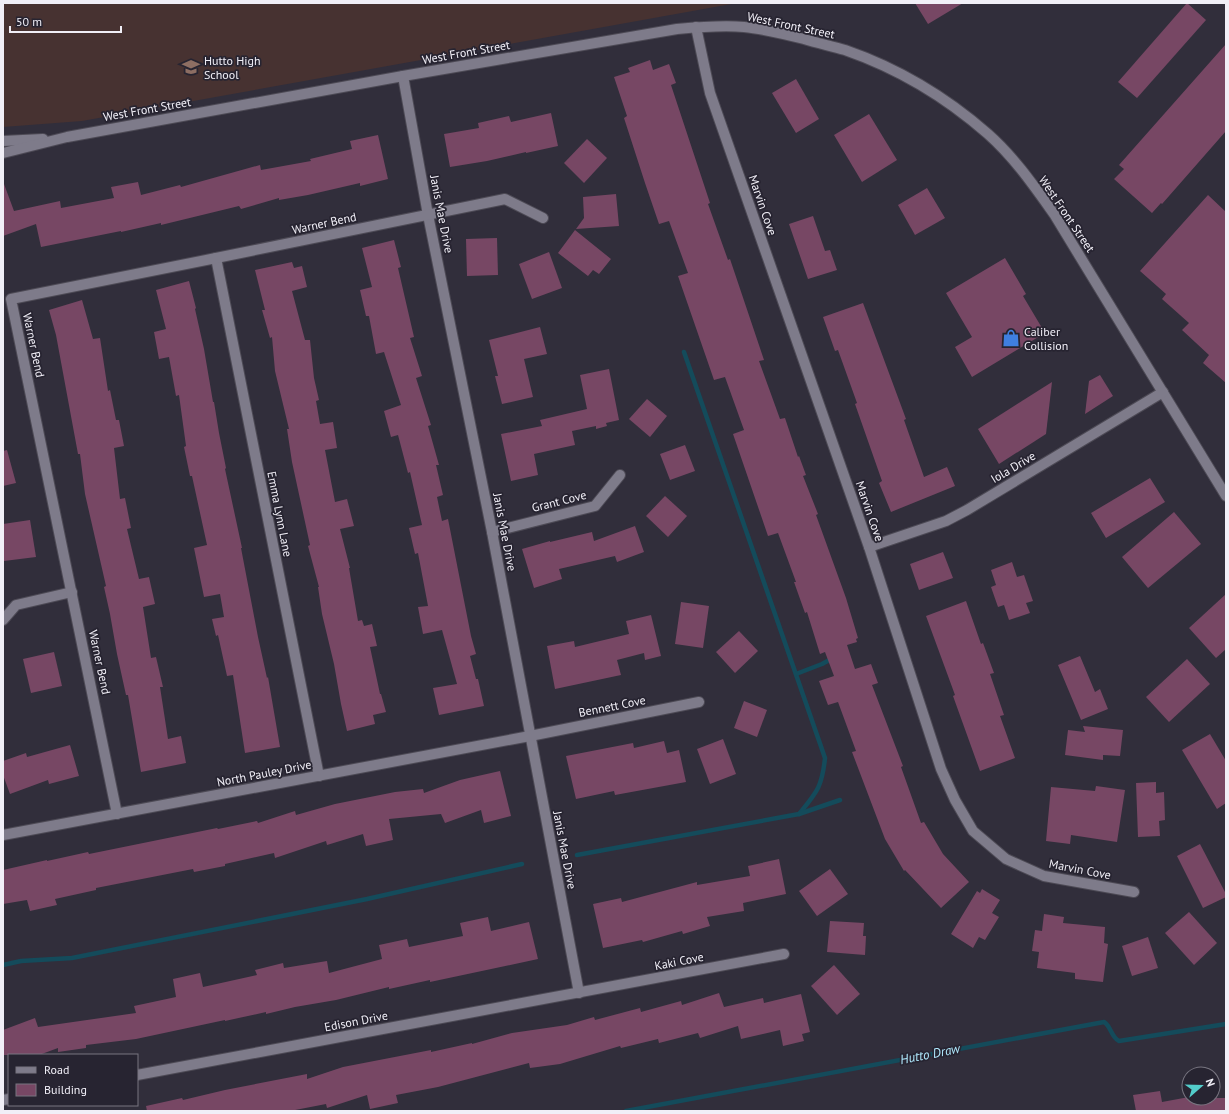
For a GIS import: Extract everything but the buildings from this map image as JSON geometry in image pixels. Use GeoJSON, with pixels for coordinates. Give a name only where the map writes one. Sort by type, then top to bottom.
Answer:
{"type":"FeatureCollection","features":[{"type":"Feature","properties":{"kind":"street","name":"West Front Street"},"geometry":{"type":"LineString","coordinates":[[3,153],[67,137],[403,76],[677,29],[744,27],[782,34],[843,50],[898,73],[930,91],[960,112],[988,135],[1009,156],[1032,183],[1054,214],[1226,496]]}},
{"type":"Feature","properties":{"kind":"street","name":"Marvin Cove"},"geometry":{"type":"LineString","coordinates":[[696,28],[710,93],[869,547],[941,769],[954,800],[973,831],[1006,859],[1044,876],[1134,892]]}},
{"type":"Feature","properties":{"kind":"street","name":"Janis Mae Drive"},"geometry":{"type":"LineString","coordinates":[[403,76],[428,215],[492,532],[579,993]]}},
{"type":"Feature","properties":{"kind":"street","name":"West Front Street"},"geometry":{"type":"LineString","coordinates":[[3,141],[67,137]]}},
{"type":"Feature","properties":{"kind":"street","name":"Warner Bend"},"geometry":{"type":"LineString","coordinates":[[117,814],[11,298],[505,200],[543,218]]}},
{"type":"Feature","properties":{"kind":"street","name":"Emma Lynn Lane"},"geometry":{"type":"LineString","coordinates":[[216,258],[319,776]]}},
{"type":"Feature","properties":{"kind":"street","name":"Iola Drive"},"geometry":{"type":"LineString","coordinates":[[869,547],[946,521],[967,510],[1163,392]]}},
{"type":"Feature","properties":{"kind":"street","name":"Grant Cove"},"geometry":{"type":"LineString","coordinates":[[492,532],[595,506],[620,475]]}},
{"type":"Feature","properties":{"kind":"street"},"geometry":{"type":"LineString","coordinates":[[3,620],[16,605],[72,592]]}},
{"type":"Feature","properties":{"kind":"street","name":"Bennett Cove"},"geometry":{"type":"LineString","coordinates":[[530,736],[699,702]]}},
{"type":"Feature","properties":{"kind":"street","name":"North Pauley Drive"},"geometry":{"type":"LineString","coordinates":[[3,835],[530,736]]}},
{"type":"Feature","properties":{"kind":"street","name":"Kaki Cove"},"geometry":{"type":"LineString","coordinates":[[579,993],[784,954]]}},
{"type":"Feature","properties":{"kind":"street","name":"Edison Drive"},"geometry":{"type":"LineString","coordinates":[[138,1075],[579,993]]}},
{"type":"Feature","properties":{"kind":"shaded area","name":"Hutto High School"},"geometry":{"type":"Polygon","coordinates":[[[3,3],[737,3],[82,121],[3,127],[3,3]]]}},
{"type":"Feature","properties":{"kind":"waterway"},"geometry":{"type":"LineString","coordinates":[[684,352],[825,758],[818,789],[799,814]]}},
{"type":"Feature","properties":{"kind":"waterway"},"geometry":{"type":"LineString","coordinates":[[796,674],[833,658]]}},
{"type":"Feature","properties":{"kind":"waterway"},"geometry":{"type":"LineString","coordinates":[[577,855],[799,814],[840,800]]}},
{"type":"Feature","properties":{"kind":"waterway"},"geometry":{"type":"LineString","coordinates":[[3,965],[21,961],[72,958],[367,899],[522,864]]}},
{"type":"Feature","properties":{"kind":"waterway","name":"Hutto Draw"},"geometry":{"type":"LineString","coordinates":[[626,1111],[1104,1022],[1114,1037],[1119,1041],[1226,1024]]}},
{"type":"Feature","properties":{"kind":"place","name":"Hutto High School"},"geometry":{"type":"Point","coordinates":[191,67]}},
{"type":"Feature","properties":{"kind":"place","name":"Caliber Collision"},"geometry":{"type":"Point","coordinates":[1011,338]}}]}
